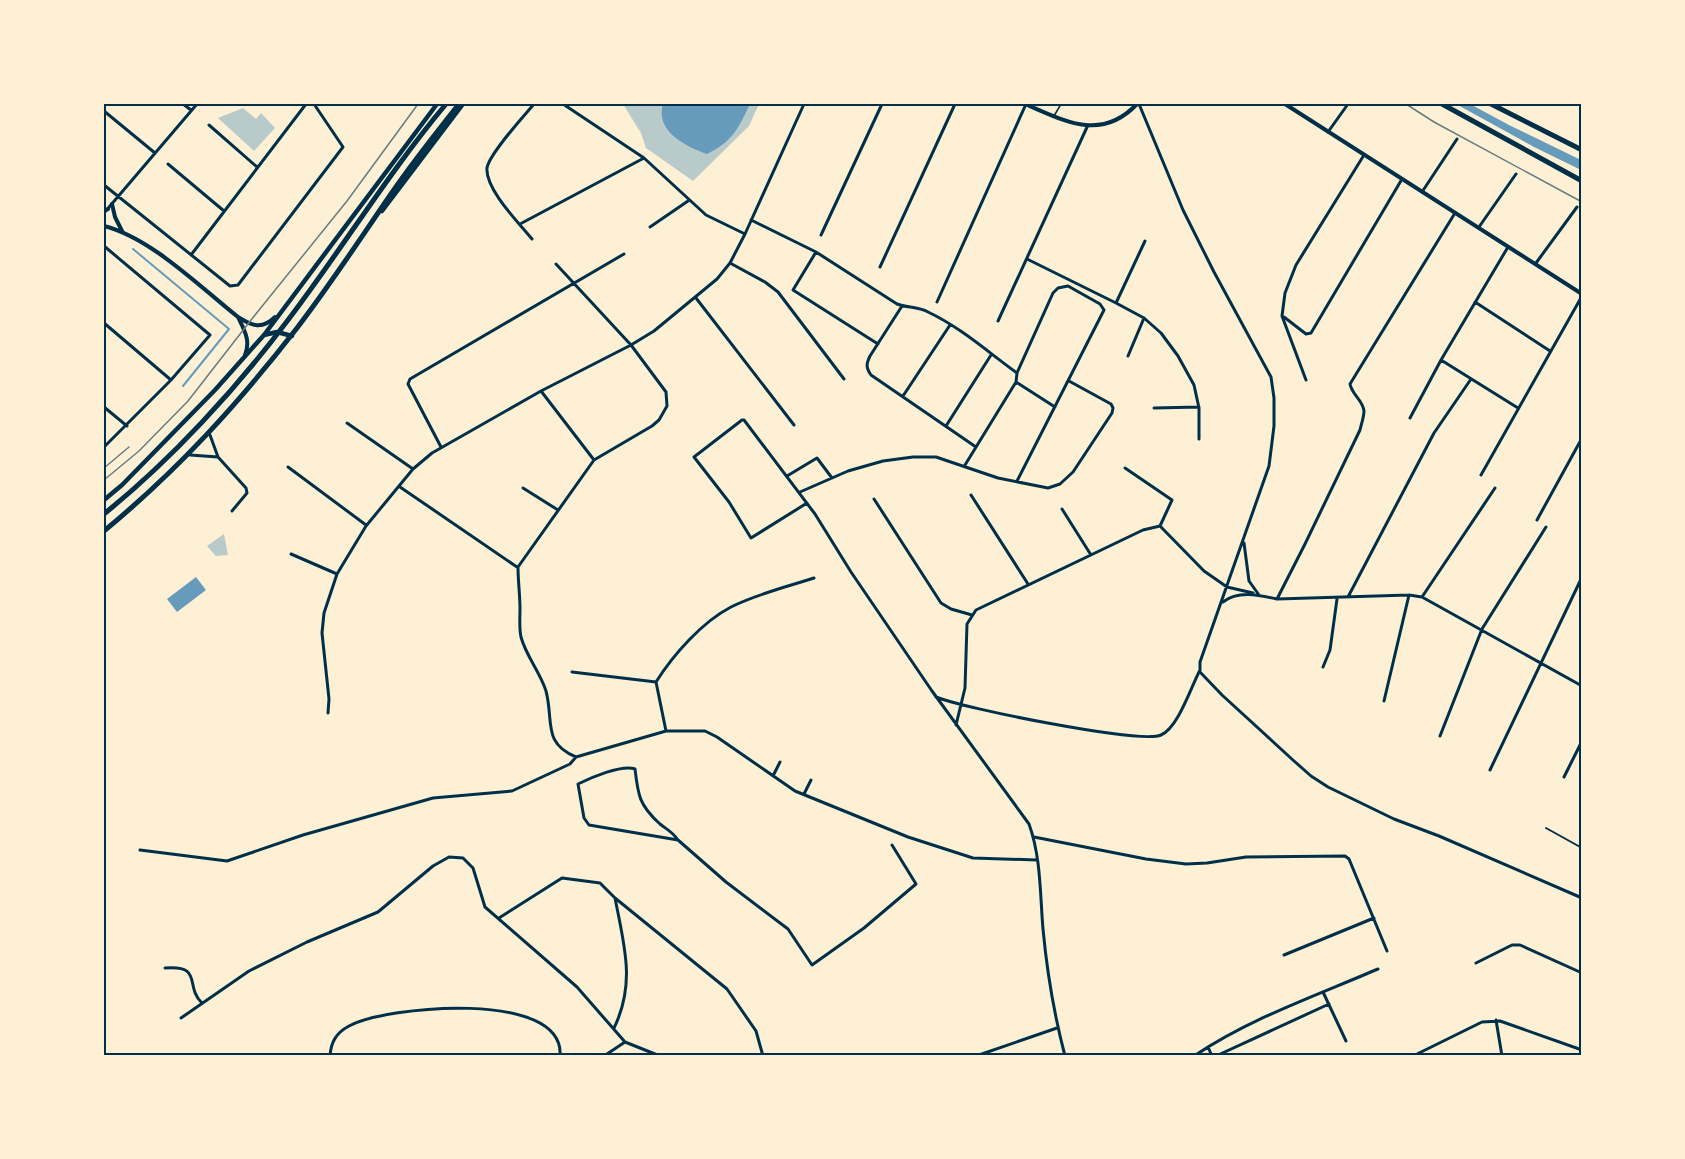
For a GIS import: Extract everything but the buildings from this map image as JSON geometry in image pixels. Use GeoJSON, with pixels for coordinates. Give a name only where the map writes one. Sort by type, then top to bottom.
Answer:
{"type":"FeatureCollection","features":[{"type":"Feature","properties":{"kind":"highway"},"geometry":{"type":"LineString","coordinates":[[104,514],[150,474],[213,410],[279,331],[384,185],[446,104]]}},
{"type":"Feature","properties":{"kind":"highway"},"geometry":{"type":"LineString","coordinates":[[104,531],[160,483],[194,450],[231,408],[297,328],[393,191],[461,104]]}},
{"type":"Feature","properties":{"kind":"highway"},"geometry":{"type":"LineString","coordinates":[[1442,104],[1581,181]]}},
{"type":"Feature","properties":{"kind":"highway"},"geometry":{"type":"LineString","coordinates":[[1491,104],[1581,150]]}},
{"type":"Feature","properties":{"kind":"main road"},"geometry":{"type":"LineString","coordinates":[[104,500],[122,485],[240,363],[264,335],[437,104]]}},
{"type":"Feature","properties":{"kind":"main road"},"geometry":{"type":"LineString","coordinates":[[104,531],[210,435],[292,336],[461,104]]}},
{"type":"Feature","properties":{"kind":"main road"},"geometry":{"type":"LineString","coordinates":[[264,335],[277,332],[292,336]]}},
{"type":"Feature","properties":{"kind":"street"},"geometry":{"type":"LineString","coordinates":[[183,104],[191,110]]}},
{"type":"Feature","properties":{"kind":"street"},"geometry":{"type":"LineString","coordinates":[[105,211],[197,104]]}},
{"type":"Feature","properties":{"kind":"street"},"geometry":{"type":"LineString","coordinates":[[190,255],[306,104]]}},
{"type":"Feature","properties":{"kind":"street"},"geometry":{"type":"LineString","coordinates":[[104,185],[230,286],[238,285],[343,147],[314,104]]}},
{"type":"Feature","properties":{"kind":"street"},"geometry":{"type":"LineString","coordinates":[[532,239],[492,187],[487,170],[493,155],[534,104]]}},
{"type":"Feature","properties":{"kind":"street"},"geometry":{"type":"LineString","coordinates":[[563,104],[644,158],[688,201],[712,219],[745,234]]}},
{"type":"Feature","properties":{"kind":"street"},"geometry":{"type":"LineString","coordinates":[[328,713],[329,699],[322,633],[326,606],[337,574],[366,526],[413,469],[441,447],[654,331],[717,279],[730,263],[745,234],[804,104]]}},
{"type":"Feature","properties":{"kind":"street"},"geometry":{"type":"LineString","coordinates":[[821,235],[882,104]]}},
{"type":"Feature","properties":{"kind":"street"},"geometry":{"type":"LineString","coordinates":[[880,267],[955,104]]}},
{"type":"Feature","properties":{"kind":"street"},"geometry":{"type":"LineString","coordinates":[[936,302],[1025,104],[1054,116],[1088,125],[1110,123],[1120,119],[1138,104],[1183,210],[1271,377],[1274,398],[1274,426],[1269,466],[1200,662],[1200,670],[1171,729],[1159,736],[1139,737],[1072,727],[961,704],[936,696]]}},
{"type":"Feature","properties":{"kind":"street"},"geometry":{"type":"LineString","coordinates":[[1285,104],[1536,263],[1581,295],[1481,475]]}},
{"type":"Feature","properties":{"kind":"street"},"geometry":{"type":"LineString","coordinates":[[1328,132],[1348,104]]}},
{"type":"Feature","properties":{"kind":"street"},"geometry":{"type":"LineString","coordinates":[[104,111],[155,153]]}},
{"type":"Feature","properties":{"kind":"street"},"geometry":{"type":"LineString","coordinates":[[208,125],[258,167]]}},
{"type":"Feature","properties":{"kind":"street"},"geometry":{"type":"LineString","coordinates":[[998,321],[1088,125]]}},
{"type":"Feature","properties":{"kind":"street"},"geometry":{"type":"LineString","coordinates":[[1422,192],[1457,139]]}},
{"type":"Feature","properties":{"kind":"street"},"geometry":{"type":"LineString","coordinates":[[1306,380],[1282,316],[1288,281],[1364,155]]}},
{"type":"Feature","properties":{"kind":"street"},"geometry":{"type":"LineString","coordinates":[[520,224],[644,158]]}},
{"type":"Feature","properties":{"kind":"street"},"geometry":{"type":"LineString","coordinates":[[168,164],[224,211]]}},
{"type":"Feature","properties":{"kind":"street"},"geometry":{"type":"LineString","coordinates":[[1479,227],[1516,174]]}},
{"type":"Feature","properties":{"kind":"street"},"geometry":{"type":"LineString","coordinates":[[1282,316],[1306,334],[1311,333],[1402,179]]}},
{"type":"Feature","properties":{"kind":"street"},"geometry":{"type":"LineString","coordinates":[[650,227],[688,201]]}},
{"type":"Feature","properties":{"kind":"street"},"geometry":{"type":"LineString","coordinates":[[112,204],[122,231]]}},
{"type":"Feature","properties":{"kind":"street"},"geometry":{"type":"LineString","coordinates":[[1536,263],[1577,207]]}},
{"type":"Feature","properties":{"kind":"street"},"geometry":{"type":"LineString","coordinates":[[1277,599],[1360,430],[1364,412],[1362,404],[1351,391],[1350,384],[1455,212]]}},
{"type":"Feature","properties":{"kind":"street"},"geometry":{"type":"LineString","coordinates":[[751,220],[816,252],[902,306],[919,308],[950,325],[1017,373]]}},
{"type":"Feature","properties":{"kind":"street"},"geometry":{"type":"LineString","coordinates":[[104,226],[122,231],[145,243],[250,325],[257,327],[270,322],[284,308]]}},
{"type":"Feature","properties":{"kind":"street"},"geometry":{"type":"LineString","coordinates":[[1116,303],[1145,241]]}},
{"type":"Feature","properties":{"kind":"street"},"geometry":{"type":"LineString","coordinates":[[104,246],[210,334],[171,380],[104,447]]}},
{"type":"Feature","properties":{"kind":"street"},"geometry":{"type":"LineString","coordinates":[[1410,418],[1441,360],[1509,246]]}},
{"type":"Feature","properties":{"kind":"street"},"geometry":{"type":"LineString","coordinates":[[816,252],[792,290],[878,344]]}},
{"type":"Feature","properties":{"kind":"street"},"geometry":{"type":"LineString","coordinates":[[441,447],[408,384],[410,379],[624,254]]}},
{"type":"Feature","properties":{"kind":"street"},"geometry":{"type":"LineString","coordinates":[[1028,259],[1144,318],[1161,333],[1178,356],[1194,385],[1199,407],[1199,438]]}},
{"type":"Feature","properties":{"kind":"street"},"geometry":{"type":"LineString","coordinates":[[730,263],[765,282],[778,292],[844,379]]}},
{"type":"Feature","properties":{"kind":"street"},"geometry":{"type":"LineString","coordinates":[[556,264],[631,345],[666,392],[667,406],[659,420],[652,426],[594,460],[518,567],[521,635],[547,694],[550,732],[554,742],[576,758]]}},
{"type":"Feature","properties":{"kind":"street"},"geometry":{"type":"LineString","coordinates":[[965,465],[1016,382],[1017,373],[1053,293],[1058,288],[1068,286],[1100,304],[1104,310],[1017,481]]}},
{"type":"Feature","properties":{"kind":"street"},"geometry":{"type":"LineString","coordinates":[[696,298],[794,425]]}},
{"type":"Feature","properties":{"kind":"street"},"geometry":{"type":"LineString","coordinates":[[1475,302],[1550,351]]}},
{"type":"Feature","properties":{"kind":"street"},"geometry":{"type":"LineString","coordinates":[[902,306],[866,364],[867,370],[976,447]]}},
{"type":"Feature","properties":{"kind":"street"},"geometry":{"type":"LineString","coordinates":[[238,317],[249,345],[240,363]]}},
{"type":"Feature","properties":{"kind":"street"},"geometry":{"type":"LineString","coordinates":[[1128,356],[1144,318]]}},
{"type":"Feature","properties":{"kind":"street"},"geometry":{"type":"LineString","coordinates":[[104,323],[171,380]]}},
{"type":"Feature","properties":{"kind":"street"},"geometry":{"type":"LineString","coordinates":[[903,396],[950,325]]}},
{"type":"Feature","properties":{"kind":"street"},"geometry":{"type":"LineString","coordinates":[[946,426],[991,354]]}},
{"type":"Feature","properties":{"kind":"street"},"geometry":{"type":"LineString","coordinates":[[1441,360],[1518,408]]}},
{"type":"Feature","properties":{"kind":"street"},"geometry":{"type":"LineString","coordinates":[[1348,597],[1434,433],[1471,379]]}},
{"type":"Feature","properties":{"kind":"street"},"geometry":{"type":"LineString","coordinates":[[799,493],[848,471],[883,461],[913,456],[936,457],[998,477],[1048,488],[1060,484],[1074,472],[1113,408],[1111,404],[1069,381]]}},
{"type":"Feature","properties":{"kind":"street"},"geometry":{"type":"LineString","coordinates":[[1016,382],[1055,407]]}},
{"type":"Feature","properties":{"kind":"street"},"geometry":{"type":"LineString","coordinates":[[541,391],[594,460]]}},
{"type":"Feature","properties":{"kind":"street"},"geometry":{"type":"LineString","coordinates":[[104,407],[127,426]]}},
{"type":"Feature","properties":{"kind":"street"},"geometry":{"type":"LineString","coordinates":[[1154,408],[1199,407]]}},
{"type":"Feature","properties":{"kind":"street"},"geometry":{"type":"LineString","coordinates":[[807,503],[751,538],[729,502],[694,459],[694,456],[742,420],[807,503],[956,725],[1029,824],[1034,837],[1037,860],[1051,993],[1065,1056]]}},
{"type":"Feature","properties":{"kind":"street"},"geometry":{"type":"LineString","coordinates":[[347,423],[413,469]]}},
{"type":"Feature","properties":{"kind":"street"},"geometry":{"type":"LineString","coordinates":[[210,435],[218,457],[246,488],[247,493],[232,511]]}},
{"type":"Feature","properties":{"kind":"street"},"geometry":{"type":"LineString","coordinates":[[1537,520],[1581,438]]}},
{"type":"Feature","properties":{"kind":"street"},"geometry":{"type":"LineString","coordinates":[[190,455],[218,457]]}},
{"type":"Feature","properties":{"kind":"street"},"geometry":{"type":"LineString","coordinates":[[787,476],[817,459],[832,478]]}},
{"type":"Feature","properties":{"kind":"street"},"geometry":{"type":"LineString","coordinates":[[288,467],[366,526]]}},
{"type":"Feature","properties":{"kind":"street"},"geometry":{"type":"LineString","coordinates":[[1125,468],[1172,500],[1160,526]]}},
{"type":"Feature","properties":{"kind":"street"},"geometry":{"type":"LineString","coordinates":[[400,487],[518,567]]}},
{"type":"Feature","properties":{"kind":"street"},"geometry":{"type":"LineString","coordinates":[[523,488],[558,510]]}},
{"type":"Feature","properties":{"kind":"street"},"geometry":{"type":"LineString","coordinates":[[1422,597],[1495,488]]}},
{"type":"Feature","properties":{"kind":"street"},"geometry":{"type":"LineString","coordinates":[[971,495],[1028,584]]}},
{"type":"Feature","properties":{"kind":"street"},"geometry":{"type":"LineString","coordinates":[[874,499],[941,603],[972,615]]}},
{"type":"Feature","properties":{"kind":"street"},"geometry":{"type":"LineString","coordinates":[[1062,509],[1091,555]]}},
{"type":"Feature","properties":{"kind":"street"},"geometry":{"type":"LineString","coordinates":[[956,725],[965,688],[967,624],[976,609],[1143,530],[1160,526]]}},
{"type":"Feature","properties":{"kind":"street"},"geometry":{"type":"LineString","coordinates":[[1160,526],[1204,571],[1227,587],[1277,599],[1409,595],[1422,597],[1581,686]]}},
{"type":"Feature","properties":{"kind":"street"},"geometry":{"type":"LineString","coordinates":[[1440,736],[1482,629],[1546,526]]}},
{"type":"Feature","properties":{"kind":"street"},"geometry":{"type":"LineString","coordinates":[[1243,541],[1249,580],[1259,595]]}},
{"type":"Feature","properties":{"kind":"street"},"geometry":{"type":"LineString","coordinates":[[291,554],[337,574]]}},
{"type":"Feature","properties":{"kind":"street"},"geometry":{"type":"LineString","coordinates":[[1490,770],[1581,577]]}},
{"type":"Feature","properties":{"kind":"street"},"geometry":{"type":"LineString","coordinates":[[666,731],[656,682],[693,635],[728,609],[761,594],[814,578]]}},
{"type":"Feature","properties":{"kind":"street"},"geometry":{"type":"LineString","coordinates":[[1221,604],[1233,596],[1259,595]]}},
{"type":"Feature","properties":{"kind":"street"},"geometry":{"type":"LineString","coordinates":[[1383,701],[1409,595]]}},
{"type":"Feature","properties":{"kind":"street"},"geometry":{"type":"LineString","coordinates":[[1323,667],[1330,650],[1338,598]]}},
{"type":"Feature","properties":{"kind":"street"},"geometry":{"type":"LineString","coordinates":[[1200,670],[1208,682],[1236,709],[1311,776],[1328,787],[1394,819],[1440,836],[1581,898]]}},
{"type":"Feature","properties":{"kind":"street"},"geometry":{"type":"LineString","coordinates":[[572,672],[656,682]]}},
{"type":"Feature","properties":{"kind":"street"},"geometry":{"type":"LineString","coordinates":[[140,850],[227,861],[303,835],[433,798],[512,790],[570,764],[576,758],[666,731],[705,731],[795,791],[908,837],[974,858],[1037,860]]}},
{"type":"Feature","properties":{"kind":"street"},"geometry":{"type":"LineString","coordinates":[[1564,777],[1581,741]]}},
{"type":"Feature","properties":{"kind":"street"},"geometry":{"type":"LineString","coordinates":[[773,776],[780,762]]}},
{"type":"Feature","properties":{"kind":"street"},"geometry":{"type":"LineString","coordinates":[[678,840],[589,825],[584,818],[578,784],[612,771],[631,767],[635,769],[639,800],[659,823],[735,889],[788,929],[813,965],[864,928],[916,884],[892,845]]}},
{"type":"Feature","properties":{"kind":"street"},"geometry":{"type":"LineString","coordinates":[[804,794],[811,780]]}},
{"type":"Feature","properties":{"kind":"street"},"geometry":{"type":"LineString","coordinates":[[1546,828],[1581,848]]}},
{"type":"Feature","properties":{"kind":"street"},"geometry":{"type":"LineString","coordinates":[[1034,837],[1146,859],[1186,864],[1246,857],[1346,856],[1387,951]]}},
{"type":"Feature","properties":{"kind":"street"},"geometry":{"type":"LineString","coordinates":[[181,1018],[249,971],[307,942],[378,912],[433,866],[449,856],[462,858],[473,868],[485,906],[577,987],[625,1042],[660,1056]]}},
{"type":"Feature","properties":{"kind":"street"},"geometry":{"type":"LineString","coordinates":[[499,918],[562,878],[600,883],[615,898],[727,989],[756,1031],[763,1056]]}},
{"type":"Feature","properties":{"kind":"street"},"geometry":{"type":"LineString","coordinates":[[614,1028],[627,989],[627,957],[615,898]]}},
{"type":"Feature","properties":{"kind":"street"},"geometry":{"type":"LineString","coordinates":[[1284,955],[1374,918]]}},
{"type":"Feature","properties":{"kind":"street"},"geometry":{"type":"LineString","coordinates":[[1476,963],[1512,945],[1520,945],[1581,973]]}},
{"type":"Feature","properties":{"kind":"street"},"geometry":{"type":"LineString","coordinates":[[165,968],[178,967],[188,971],[194,980],[194,993],[202,1003]]}},
{"type":"Feature","properties":{"kind":"street"},"geometry":{"type":"LineString","coordinates":[[1194,1056],[1248,1024],[1377,969]]}},
{"type":"Feature","properties":{"kind":"street"},"geometry":{"type":"LineString","coordinates":[[1323,992],[1346,1041]]}},
{"type":"Feature","properties":{"kind":"street"},"geometry":{"type":"LineString","coordinates":[[1208,1047],[1214,1056],[1329,1004]]}},
{"type":"Feature","properties":{"kind":"street"},"geometry":{"type":"LineString","coordinates":[[330,1056],[335,1037],[349,1026],[384,1014],[454,1008],[501,1010],[533,1020],[556,1037],[560,1045],[560,1056]]}},
{"type":"Feature","properties":{"kind":"street"},"geometry":{"type":"LineString","coordinates":[[1413,1056],[1482,1022],[1496,1020],[1581,1050]]}},
{"type":"Feature","properties":{"kind":"street"},"geometry":{"type":"LineString","coordinates":[[1496,1020],[1502,1056]]}},
{"type":"Feature","properties":{"kind":"street"},"geometry":{"type":"LineString","coordinates":[[976,1056],[1057,1028]]}},
{"type":"Feature","properties":{"kind":"street"},"geometry":{"type":"LineString","coordinates":[[604,1056],[625,1042]]}},
{"type":"Feature","properties":{"kind":"street"},"geometry":{"type":"LineString","coordinates":[[1422,1051],[1425,1056]]}},
{"type":"Feature","properties":{"kind":"lane"},"geometry":{"type":"LineString","coordinates":[[1054,116],[1061,104]]}},
{"type":"Feature","properties":{"kind":"shaded area"},"geometry":{"type":"Polygon","coordinates":[[[623,104],[759,104],[749,126],[693,181],[646,148],[641,133],[623,104]]]}},
{"type":"Feature","properties":{"kind":"shaded area"},"geometry":{"type":"Polygon","coordinates":[[[243,108],[256,119],[261,113],[275,128],[254,151],[218,118],[243,108]]]}},
{"type":"Feature","properties":{"kind":"shaded area"},"geometry":{"type":"Polygon","coordinates":[[[224,534],[228,555],[216,556],[207,546],[224,534]]]}},
{"type":"Feature","properties":{"kind":"water"},"geometry":{"type":"Polygon","coordinates":[[[663,104],[750,104],[742,121],[729,139],[707,154],[681,142],[668,130],[663,122],[663,104]]]}},
{"type":"Feature","properties":{"kind":"water"},"geometry":{"type":"Polygon","coordinates":[[[1456,104],[1470,104],[1581,160],[1581,170],[1534,147],[1456,104]]]}},
{"type":"Feature","properties":{"kind":"water"},"geometry":{"type":"Polygon","coordinates":[[[196,577],[206,590],[177,612],[167,599],[196,577]]]}},
{"type":"Feature","properties":{"kind":"waterway"},"geometry":{"type":"LineString","coordinates":[[133,249],[229,329],[183,386]]}},
{"type":"Feature","properties":{"kind":"tram line"},"geometry":{"type":"LineString","coordinates":[[104,480],[139,451],[188,401],[347,201],[418,104]]}},
{"type":"Feature","properties":{"kind":"tram line"},"geometry":{"type":"LineString","coordinates":[[1406,104],[1434,122],[1582,202]]}},
{"type":"Feature","properties":{"kind":"tram line"},"geometry":{"type":"LineString","coordinates":[[104,468],[129,447]]}}]}
